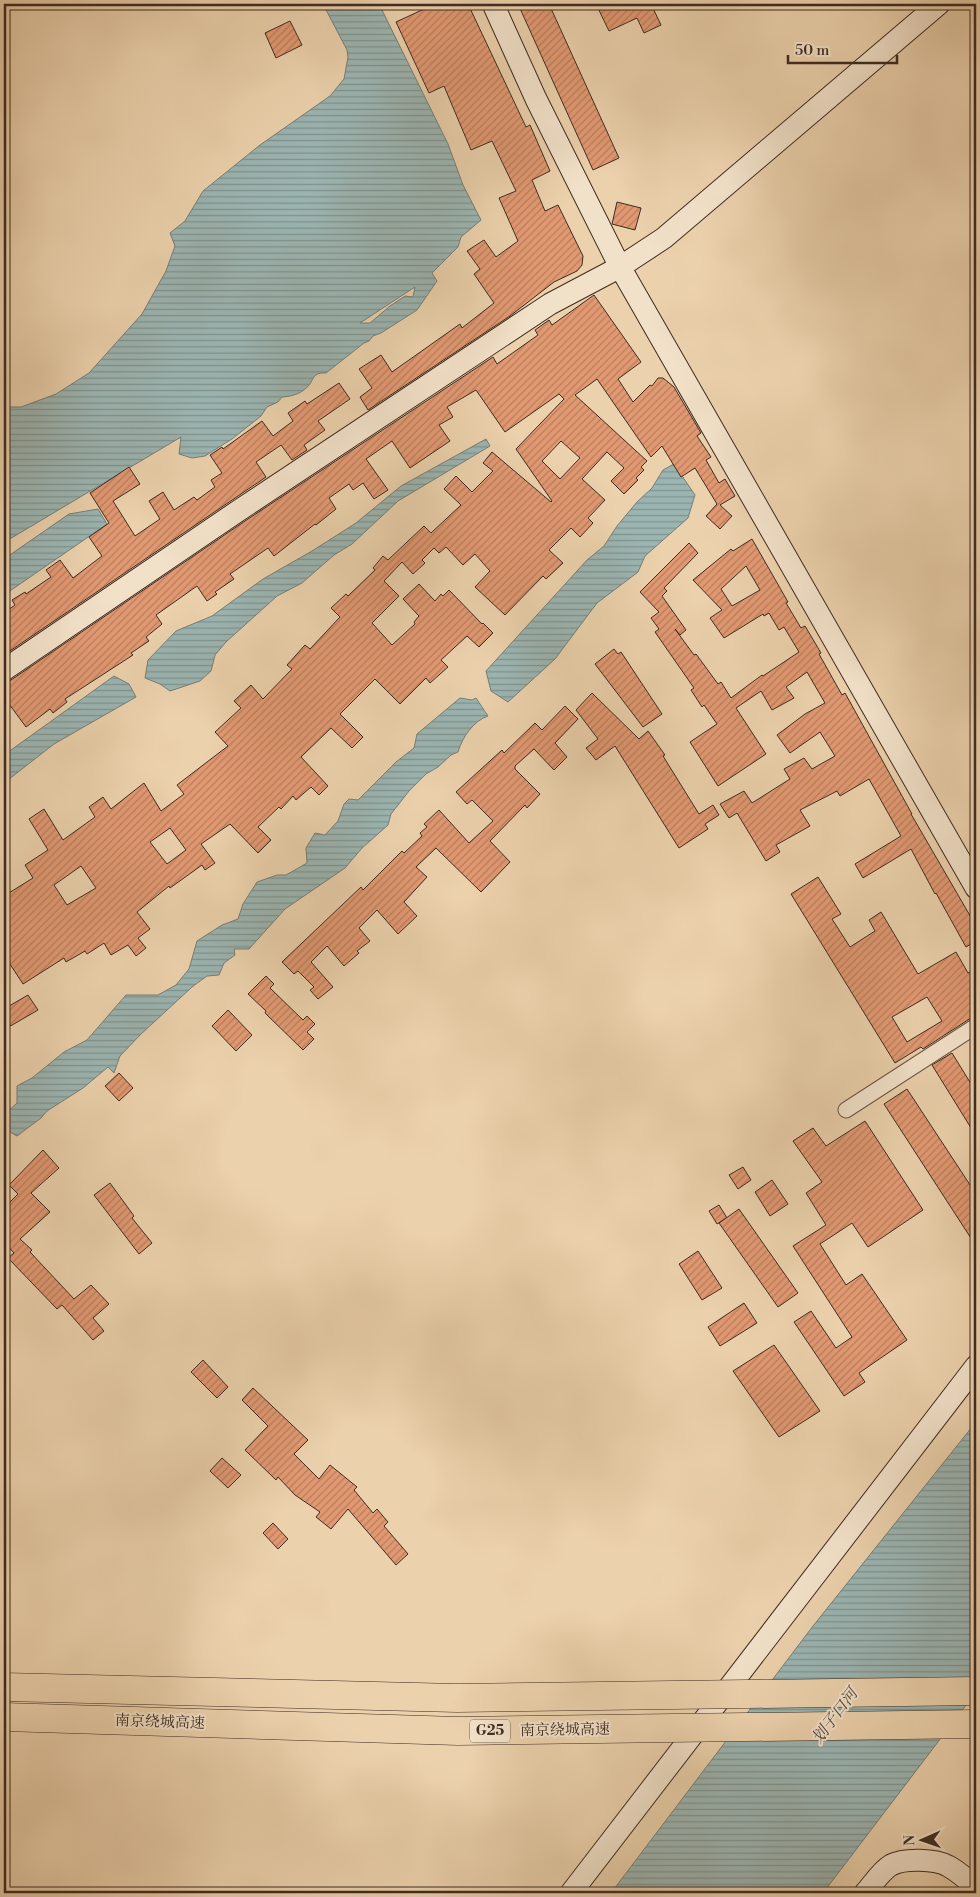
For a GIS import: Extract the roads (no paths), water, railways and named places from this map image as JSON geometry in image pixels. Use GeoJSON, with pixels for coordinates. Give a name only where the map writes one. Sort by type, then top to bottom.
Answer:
{"type":"FeatureCollection","features":[{"type":"Feature","properties":{"kind":"highway","name":"南京绕城高速"},"geometry":{"type":"LineString","coordinates":[[4,1687],[457,1698],[976,1691]]}},
{"type":"Feature","properties":{"kind":"highway","name":"南京绕城高速"},"geometry":{"type":"LineString","coordinates":[[4,1717],[458,1731],[976,1724]]}},
{"type":"Feature","properties":{"kind":"main road"},"geometry":{"type":"LineString","coordinates":[[493,4],[536,99],[620,267],[976,888]]}},
{"type":"Feature","properties":{"kind":"main road"},"geometry":{"type":"LineString","coordinates":[[4,670],[238,510],[542,310],[620,267],[664,238],[939,4]]}},
{"type":"Feature","properties":{"kind":"main road"},"geometry":{"type":"LineString","coordinates":[[571,1893],[976,1366]]}},
{"type":"Feature","properties":{"kind":"main road"},"geometry":{"type":"LineString","coordinates":[[865,1893],[892,1864],[907,1861],[928,1861],[948,1865],[976,1887]]}},
{"type":"Feature","properties":{"kind":"street"},"geometry":{"type":"LineString","coordinates":[[846,1110],[976,1026]]}},
{"type":"Feature","properties":{"kind":"water"},"geometry":{"type":"Polygon","coordinates":[[[323,4],[379,4],[448,144],[463,185],[481,220],[461,237],[458,247],[432,273],[437,281],[417,310],[373,336],[326,373],[317,374],[303,391],[282,397],[278,402],[267,407],[261,416],[232,439],[205,456],[192,458],[179,454],[181,437],[8,540],[4,545],[4,407],[21,407],[56,394],[89,373],[142,314],[166,271],[175,246],[170,233],[185,221],[203,191],[260,145],[330,96],[344,79],[348,57],[347,50],[323,4]],[[415,287],[360,323],[370,323],[405,296],[413,297],[415,287]]]}},
{"type":"Feature","properties":{"kind":"water"},"geometry":{"type":"Polygon","coordinates":[[[486,439],[490,446],[398,501],[352,544],[334,555],[302,583],[277,596],[226,642],[215,655],[211,671],[200,681],[170,691],[160,684],[145,678],[148,660],[176,631],[212,616],[263,579],[356,523],[401,486],[486,439]]]}},
{"type":"Feature","properties":{"kind":"water"},"geometry":{"type":"Polygon","coordinates":[[[674,464],[695,495],[688,518],[645,556],[638,572],[597,603],[555,659],[508,702],[491,691],[486,671],[587,560],[604,546],[617,526],[637,502],[652,488],[663,470],[674,464]]]}},
{"type":"Feature","properties":{"kind":"water"},"geometry":{"type":"Polygon","coordinates":[[[98,509],[107,524],[4,595],[4,559],[69,514],[98,509]]]}},
{"type":"Feature","properties":{"kind":"water"},"geometry":{"type":"Polygon","coordinates":[[[114,676],[129,684],[136,697],[54,744],[4,783],[4,755],[114,676]]]}},
{"type":"Feature","properties":{"kind":"water"},"geometry":{"type":"Polygon","coordinates":[[[460,698],[472,700],[476,698],[488,716],[473,726],[462,741],[458,752],[426,774],[409,791],[391,814],[388,825],[362,848],[345,868],[285,909],[249,949],[234,949],[235,955],[224,963],[219,975],[207,976],[192,987],[140,1035],[120,1056],[114,1073],[108,1067],[83,1088],[47,1111],[41,1118],[17,1136],[10,1132],[4,1133],[4,1115],[17,1103],[17,1086],[32,1078],[64,1052],[87,1040],[126,995],[158,995],[176,985],[189,969],[197,941],[222,925],[238,919],[243,904],[257,882],[277,875],[286,875],[307,863],[306,848],[315,833],[325,835],[338,821],[344,804],[349,799],[358,800],[396,762],[414,748],[417,734],[460,698]]]}},
{"type":"Feature","properties":{"kind":"water","name":"划子口河"},"geometry":{"type":"Polygon","coordinates":[[[976,1422],[976,1692],[823,1893],[611,1893],[813,1626],[976,1422]]]}}]}
